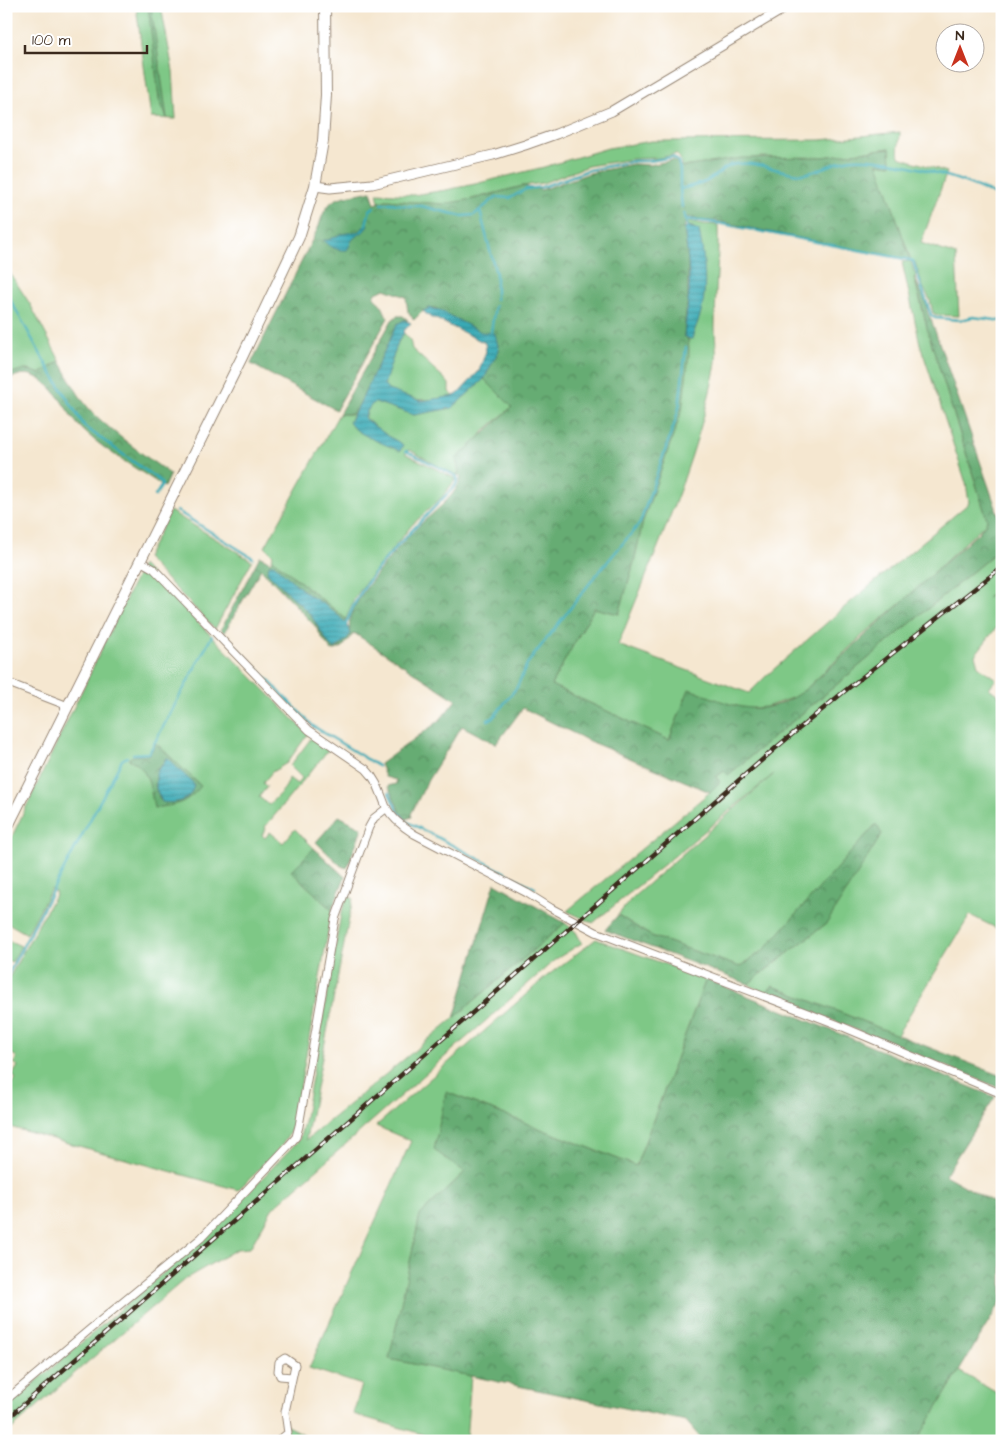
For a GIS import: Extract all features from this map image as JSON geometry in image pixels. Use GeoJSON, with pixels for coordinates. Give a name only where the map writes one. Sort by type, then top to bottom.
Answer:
{"type":"FeatureCollection","features":[{"type":"Feature","properties":{"kind":"main road"},"geometry":{"type":"LineString","coordinates":[[6,830],[290,257],[302,229],[315,186],[323,141],[325,114],[325,6]]}},
{"type":"Feature","properties":{"kind":"street"},"geometry":{"type":"LineString","coordinates":[[315,186],[330,188],[372,184],[493,155],[548,136],[612,111],[788,6]]}},
{"type":"Feature","properties":{"kind":"street"},"geometry":{"type":"LineString","coordinates":[[140,561],[154,569],[309,730],[366,769],[379,786],[387,808],[400,824],[414,834],[527,893],[596,932],[836,1024],[1002,1094]]}},
{"type":"Feature","properties":{"kind":"street"},"geometry":{"type":"LineString","coordinates":[[6,682],[68,706]]}},
{"type":"Feature","properties":{"kind":"street"},"geometry":{"type":"LineString","coordinates":[[6,1400],[201,1238],[296,1137],[335,919],[369,827],[374,818],[387,808]]}},
{"type":"Feature","properties":{"kind":"street"},"geometry":{"type":"LineString","coordinates":[[278,1441],[288,1433],[285,1412],[292,1377]]}},
{"type":"Feature","properties":{"kind":"green space"},"geometry":{"type":"Polygon","coordinates":[[[136,6],[161,6],[173,71],[176,119],[151,118],[136,6]]]}},
{"type":"Feature","properties":{"kind":"green space"},"geometry":{"type":"Polygon","coordinates":[[[148,6],[151,6],[167,118],[159,99],[148,6]]]}},
{"type":"Feature","properties":{"kind":"green space"},"geometry":{"type":"Polygon","coordinates":[[[900,132],[899,157],[947,172],[921,243],[956,255],[959,316],[937,315],[933,313],[915,262],[911,262],[931,339],[987,519],[986,523],[909,596],[863,635],[806,689],[794,697],[766,707],[742,709],[689,690],[669,740],[551,685],[594,608],[619,614],[634,562],[643,521],[682,410],[689,349],[688,339],[692,338],[699,318],[693,227],[688,226],[688,221],[718,225],[715,369],[697,440],[673,509],[618,645],[749,693],[847,605],[969,503],[966,483],[920,344],[902,262],[911,261],[877,163],[891,165],[890,148],[823,157],[761,157],[682,167],[680,158],[676,154],[659,158],[632,159],[588,166],[543,183],[523,186],[460,202],[443,204],[386,200],[379,202],[377,193],[413,195],[446,190],[544,167],[608,148],[652,141],[821,140],[900,132]]]}},
{"type":"Feature","properties":{"kind":"green space"},"geometry":{"type":"Polygon","coordinates":[[[890,148],[891,165],[878,163],[910,258],[903,259],[717,221],[705,221],[687,217],[684,228],[688,260],[688,301],[684,336],[688,339],[689,355],[682,410],[643,521],[634,562],[619,614],[594,608],[551,685],[669,740],[689,689],[721,701],[748,708],[775,705],[790,699],[806,689],[979,532],[987,519],[928,332],[915,277],[1002,525],[1002,547],[728,775],[724,771],[716,777],[720,782],[710,792],[589,741],[523,708],[496,744],[462,726],[428,780],[411,814],[412,817],[406,819],[400,812],[388,786],[396,784],[396,780],[385,777],[380,764],[439,721],[456,700],[354,633],[342,648],[332,651],[315,626],[261,569],[224,633],[221,629],[260,556],[270,562],[272,559],[346,619],[345,623],[295,584],[268,573],[310,614],[327,642],[338,648],[351,634],[349,624],[351,615],[363,592],[403,542],[455,490],[461,477],[457,475],[459,472],[456,459],[512,407],[484,379],[499,350],[491,332],[485,334],[480,332],[435,308],[426,310],[414,320],[408,312],[406,297],[385,289],[376,293],[374,298],[382,306],[388,318],[336,410],[251,364],[331,202],[344,196],[371,191],[375,204],[386,200],[443,204],[473,199],[523,186],[541,190],[590,173],[633,164],[650,165],[673,160],[683,167],[741,158],[823,157],[890,148]]]}},
{"type":"Feature","properties":{"kind":"green space"},"geometry":{"type":"Polygon","coordinates":[[[6,267],[30,304],[60,361],[40,374],[23,370],[14,372],[6,377],[6,267]]]}},
{"type":"Feature","properties":{"kind":"green space"},"geometry":{"type":"Polygon","coordinates":[[[397,316],[403,316],[408,320],[397,324],[359,405],[353,414],[339,414],[392,320],[397,316]]]}},
{"type":"Feature","properties":{"kind":"green space"},"geometry":{"type":"Polygon","coordinates":[[[404,333],[410,340],[412,349],[445,379],[449,384],[449,392],[454,396],[419,400],[401,396],[385,388],[384,385],[392,358],[404,333]]]}},
{"type":"Feature","properties":{"kind":"green space"},"geometry":{"type":"Polygon","coordinates":[[[60,361],[79,395],[94,414],[121,438],[170,474],[164,487],[94,440],[78,425],[56,394],[43,381],[34,376],[23,374],[12,378],[6,383],[6,377],[14,372],[27,370],[40,374],[60,361]]]}},
{"type":"Feature","properties":{"kind":"green space"},"geometry":{"type":"Polygon","coordinates":[[[484,379],[512,407],[483,432],[457,475],[410,450],[406,451],[406,454],[456,479],[442,497],[412,525],[368,579],[354,599],[346,619],[272,559],[273,555],[265,547],[339,414],[353,414],[351,417],[352,427],[370,437],[381,442],[402,444],[388,437],[366,419],[366,414],[371,405],[375,402],[414,415],[452,408],[484,379]]]}},
{"type":"Feature","properties":{"kind":"green space"},"geometry":{"type":"Polygon","coordinates":[[[170,511],[252,561],[215,629],[146,558],[170,511]]]}},
{"type":"Feature","properties":{"kind":"green space"},"geometry":{"type":"Polygon","coordinates":[[[1002,547],[1002,586],[987,598],[1002,589],[1002,633],[996,628],[975,655],[978,666],[996,679],[989,688],[1002,698],[1002,931],[970,915],[897,1035],[773,986],[765,993],[748,984],[827,923],[764,950],[739,967],[651,936],[618,915],[632,898],[774,774],[593,923],[567,911],[710,792],[720,782],[715,778],[724,771],[728,775],[1002,547]]]}},
{"type":"Feature","properties":{"kind":"green space"},"geometry":{"type":"Polygon","coordinates":[[[142,565],[308,734],[287,763],[272,772],[263,783],[267,787],[259,797],[269,805],[284,789],[289,778],[297,784],[302,778],[290,766],[312,737],[329,749],[265,827],[266,829],[262,835],[265,838],[270,832],[283,843],[295,829],[314,848],[292,872],[332,910],[294,1122],[278,1150],[238,1190],[6,1126],[6,1080],[13,1083],[16,1078],[12,1076],[18,1066],[14,1063],[17,1057],[10,1053],[8,1056],[6,1055],[6,983],[56,893],[51,889],[27,934],[6,922],[6,849],[142,565]]]}},
{"type":"Feature","properties":{"kind":"green space"},"geometry":{"type":"Polygon","coordinates":[[[156,743],[201,786],[191,797],[180,803],[154,808],[150,786],[144,773],[140,767],[128,759],[133,756],[149,755],[156,743]],[[165,759],[164,763],[158,768],[155,785],[160,800],[177,802],[189,796],[165,759]]]}},
{"type":"Feature","properties":{"kind":"green space"},"geometry":{"type":"Polygon","coordinates":[[[339,816],[362,828],[347,868],[341,866],[316,842],[339,816]]]}},
{"type":"Feature","properties":{"kind":"green space"},"geometry":{"type":"Polygon","coordinates":[[[876,824],[882,834],[827,923],[748,984],[605,930],[618,915],[651,936],[740,967],[764,950],[876,824]]]}},
{"type":"Feature","properties":{"kind":"green space"},"geometry":{"type":"Polygon","coordinates":[[[314,848],[345,877],[332,910],[291,871],[314,848]]]}},
{"type":"Feature","properties":{"kind":"green space"},"geometry":{"type":"Polygon","coordinates":[[[495,883],[565,923],[454,1018],[495,883]]]}},
{"type":"Feature","properties":{"kind":"green space"},"geometry":{"type":"Polygon","coordinates":[[[347,897],[353,898],[306,1140],[454,1018],[565,923],[576,932],[582,943],[556,959],[272,1209],[250,1248],[237,1249],[185,1279],[6,1434],[6,1407],[203,1239],[299,1140],[304,1122],[341,914],[347,897]]]}},
{"type":"Feature","properties":{"kind":"green space"},"geometry":{"type":"Polygon","coordinates":[[[596,939],[706,979],[636,1166],[446,1092],[465,1172],[420,1215],[390,1359],[471,1376],[466,1441],[446,1441],[353,1414],[362,1385],[309,1368],[411,1141],[376,1126],[547,976],[596,939]]]}},
{"type":"Feature","properties":{"kind":"green space"},"geometry":{"type":"Polygon","coordinates":[[[10,941],[21,946],[12,962],[6,960],[6,949],[10,941]]]}},
{"type":"Feature","properties":{"kind":"green space"},"geometry":{"type":"Polygon","coordinates":[[[706,979],[995,1097],[945,1175],[1002,1207],[1002,1300],[917,1441],[703,1441],[686,1421],[389,1359],[420,1215],[465,1172],[434,1150],[446,1092],[636,1166],[706,979]]]}},
{"type":"Feature","properties":{"kind":"green space"},"geometry":{"type":"Polygon","coordinates":[[[773,986],[1002,1076],[1002,1089],[765,993],[773,986]]]}},
{"type":"Feature","properties":{"kind":"green space"},"geometry":{"type":"Polygon","coordinates":[[[959,1371],[1002,1396],[1002,1441],[917,1441],[959,1371]]]}},
{"type":"Feature","properties":{"kind":"green space"},"geometry":{"type":"Polygon","coordinates":[[[287,1426],[305,1435],[299,1441],[268,1441],[287,1426]]]}},
{"type":"Feature","properties":{"kind":"water"},"geometry":{"type":"Polygon","coordinates":[[[368,224],[365,230],[353,239],[347,250],[334,248],[323,240],[328,240],[341,234],[360,231],[368,224]]]}},
{"type":"Feature","properties":{"kind":"water"},"geometry":{"type":"Polygon","coordinates":[[[688,226],[699,230],[704,271],[703,303],[692,339],[684,336],[689,284],[684,228],[688,226]]]}},
{"type":"Feature","properties":{"kind":"water"},"geometry":{"type":"Polygon","coordinates":[[[430,308],[439,310],[481,332],[495,333],[499,350],[484,379],[452,408],[414,415],[375,402],[371,405],[365,419],[402,444],[403,446],[400,451],[364,435],[357,431],[349,422],[359,405],[397,324],[404,320],[411,323],[403,332],[398,342],[384,385],[388,390],[421,401],[458,394],[479,371],[486,351],[485,343],[431,318],[423,311],[430,308]]]}},
{"type":"Feature","properties":{"kind":"water"},"geometry":{"type":"Polygon","coordinates":[[[270,564],[274,564],[301,588],[331,609],[343,621],[351,634],[342,644],[334,649],[331,647],[310,614],[268,573],[267,570],[270,564]]]}},
{"type":"Feature","properties":{"kind":"water"},"geometry":{"type":"Polygon","coordinates":[[[166,757],[194,784],[193,790],[187,798],[178,802],[162,802],[156,789],[156,772],[164,763],[166,757]]]}},
{"type":"Feature","properties":{"kind":"waterway"},"geometry":{"type":"LineString","coordinates":[[381,204],[421,206],[462,216],[474,215],[496,197],[510,198],[526,189],[542,187],[589,170],[634,161],[650,161],[673,157],[678,161],[680,170],[682,207]]}},
{"type":"Feature","properties":{"kind":"waterway"},"geometry":{"type":"LineString","coordinates":[[680,189],[705,182],[731,165],[759,165],[802,174],[846,160],[868,159],[907,165],[950,177],[1002,199]]}},
{"type":"Feature","properties":{"kind":"waterway"},"geometry":{"type":"LineString","coordinates":[[366,224],[370,210],[374,207]]}},
{"type":"Feature","properties":{"kind":"waterway"},"geometry":{"type":"LineString","coordinates":[[480,211],[496,274],[496,300]]}},
{"type":"Feature","properties":{"kind":"waterway"},"geometry":{"type":"LineString","coordinates":[[684,213],[688,229]]}},
{"type":"Feature","properties":{"kind":"waterway"},"geometry":{"type":"LineString","coordinates":[[685,219],[717,223],[910,260],[913,261],[931,315],[935,318],[960,320],[973,317],[1002,321]]}},
{"type":"Feature","properties":{"kind":"waterway"},"geometry":{"type":"LineString","coordinates":[[6,292],[46,364],[85,427],[160,481],[162,485],[155,496]]}},
{"type":"Feature","properties":{"kind":"waterway"},"geometry":{"type":"LineString","coordinates":[[491,332],[495,306]]}},
{"type":"Feature","properties":{"kind":"waterway"},"geometry":{"type":"LineString","coordinates":[[488,720],[493,718],[517,687],[527,664],[593,579],[640,523],[679,408],[686,347]]}},
{"type":"Feature","properties":{"kind":"waterway"},"geometry":{"type":"LineString","coordinates":[[346,625],[364,587],[393,551],[455,486],[458,479],[456,476],[406,451]]}},
{"type":"Feature","properties":{"kind":"waterway"},"geometry":{"type":"LineString","coordinates":[[177,511],[253,558]]}},
{"type":"Feature","properties":{"kind":"waterway"},"geometry":{"type":"LineString","coordinates":[[223,634],[313,726],[378,766]]}},
{"type":"Feature","properties":{"kind":"waterway"},"geometry":{"type":"LineString","coordinates":[[133,754],[149,753],[212,636]]}},
{"type":"Feature","properties":{"kind":"waterway"},"geometry":{"type":"LineString","coordinates":[[6,978],[122,760],[127,757]]}},
{"type":"Feature","properties":{"kind":"waterway"},"geometry":{"type":"LineString","coordinates":[[389,793],[398,812],[406,821],[535,888]]}},
{"type":"Feature","properties":{"kind":"railway"},"geometry":{"type":"LineString","coordinates":[[6,1420],[778,746],[1002,567]]}}]}
